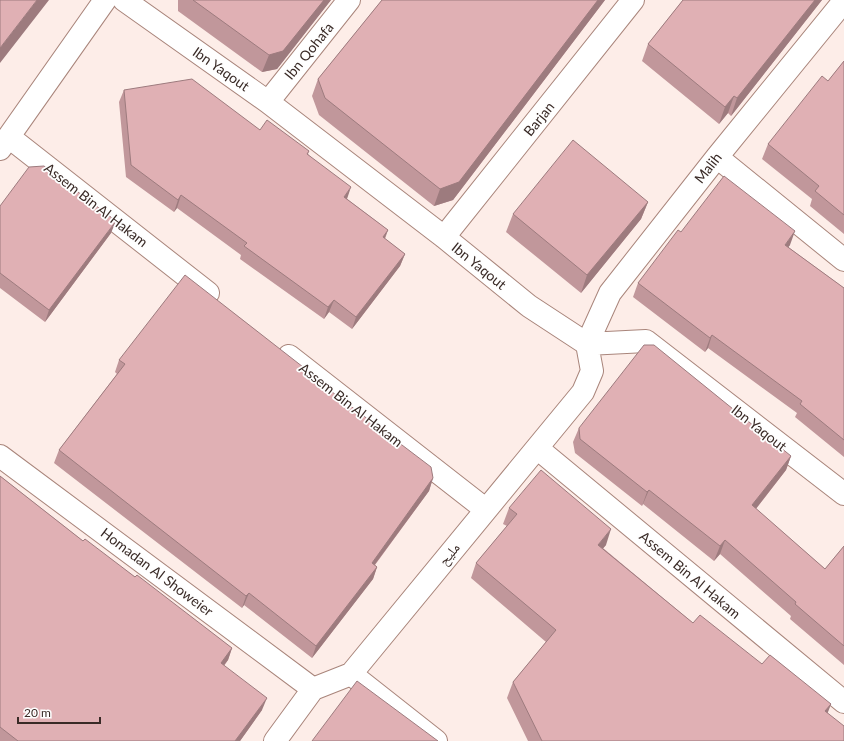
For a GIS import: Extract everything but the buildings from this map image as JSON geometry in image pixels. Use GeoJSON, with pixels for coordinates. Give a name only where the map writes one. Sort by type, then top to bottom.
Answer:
{"type":"FeatureCollection","features":[{"type":"Feature","properties":{"kind":"street"},"geometry":{"type":"LineString","coordinates":[[4,143],[105,0]]}},
{"type":"Feature","properties":{"kind":"street","name":"Ibn Yaqout"},"geometry":{"type":"LineString","coordinates":[[124,0],[268,102],[444,237],[529,306],[587,344],[646,341],[844,494]]}},
{"type":"Feature","properties":{"kind":"street","name":"Ibn Qohafa"},"geometry":{"type":"LineString","coordinates":[[268,102],[349,0]]}},
{"type":"Feature","properties":{"kind":"street","name":"Barjan"},"geometry":{"type":"LineString","coordinates":[[444,237],[633,0]]}},
{"type":"Feature","properties":{"kind":"street","name":"Malih"},"geometry":{"type":"LineString","coordinates":[[587,344],[610,293],[717,157],[844,1]]}},
{"type":"Feature","properties":{"kind":"street","name":"Assem Bin Al Hakam"},"geometry":{"type":"LineString","coordinates":[[4,143],[222,304]]}},
{"type":"Feature","properties":{"kind":"street"},"geometry":{"type":"LineString","coordinates":[[717,157],[844,260]]}},
{"type":"Feature","properties":{"kind":"street","name":"Assem Bin Al Hakam"},"geometry":{"type":"LineString","coordinates":[[272,343],[485,509]]}},
{"type":"Feature","properties":{"kind":"street","name":"مليح"},"geometry":{"type":"LineString","coordinates":[[313,689],[351,674],[485,509],[583,392],[592,371],[587,344]]}},
{"type":"Feature","properties":{"kind":"street","name":"Assem Bin Al Hakam"},"geometry":{"type":"LineString","coordinates":[[537,448],[844,702]]}},
{"type":"Feature","properties":{"kind":"street","name":"Homadan Al Showeier"},"geometry":{"type":"LineString","coordinates":[[0,456],[313,689]]}},
{"type":"Feature","properties":{"kind":"street"},"geometry":{"type":"LineString","coordinates":[[351,674],[436,741]]}},
{"type":"Feature","properties":{"kind":"street"},"geometry":{"type":"LineString","coordinates":[[275,741],[313,689]]}}]}
